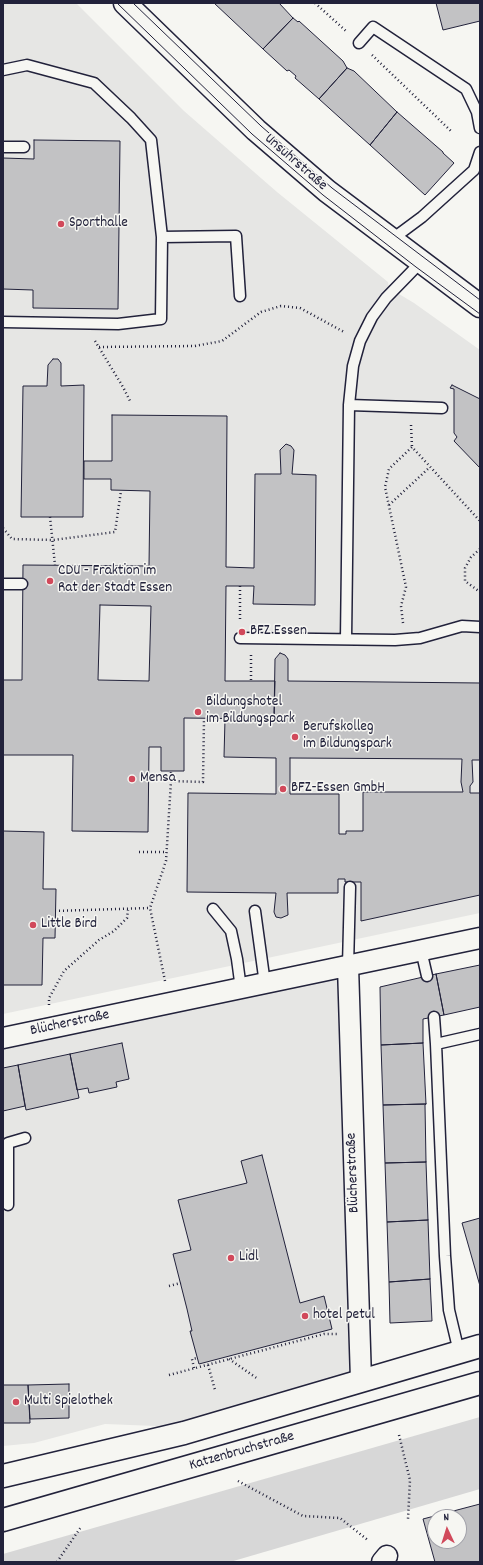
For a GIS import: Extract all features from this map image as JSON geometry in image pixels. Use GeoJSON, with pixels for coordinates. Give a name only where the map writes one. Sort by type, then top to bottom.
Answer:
{"type":"FeatureCollection","features":[{"type":"Feature","properties":{"kind":"main road","name":"Unsuhrstraße"},"geometry":{"type":"LineString","coordinates":[[125,3],[256,130],[327,191],[480,306]]}},
{"type":"Feature","properties":{"kind":"main road"},"geometry":{"type":"LineString","coordinates":[[3,1476],[184,1433],[480,1346]]}},
{"type":"Feature","properties":{"kind":"main road","name":"Katzenbruchstraße"},"geometry":{"type":"LineString","coordinates":[[3,1520],[480,1383]]}},
{"type":"Feature","properties":{"kind":"street","name":"Blücherstraße"},"geometry":{"type":"LineString","coordinates":[[3,1038],[480,938]]}},
{"type":"Feature","properties":{"kind":"street","name":"Blücherstraße"},"geometry":{"type":"LineString","coordinates":[[348,966],[361,1380]]}},
{"type":"Feature","properties":{"kind":"lane"},"geometry":{"type":"LineString","coordinates":[[358,42],[373,26],[466,89],[477,112],[480,128]]}},
{"type":"Feature","properties":{"kind":"lane"},"geometry":{"type":"LineString","coordinates":[[3,70],[27,65],[94,83],[131,118],[151,140],[162,237],[161,318],[118,324],[3,322]]}},
{"type":"Feature","properties":{"kind":"lane"},"geometry":{"type":"LineString","coordinates":[[3,146],[24,147]]}},
{"type":"Feature","properties":{"kind":"lane"},"geometry":{"type":"LineString","coordinates":[[391,240],[422,217],[474,170],[480,152]]}},
{"type":"Feature","properties":{"kind":"lane"},"geometry":{"type":"LineString","coordinates":[[162,237],[236,236],[240,296]]}},
{"type":"Feature","properties":{"kind":"lane"},"geometry":{"type":"LineString","coordinates":[[346,639],[349,405],[353,366],[360,341],[372,317],[386,298],[420,262]]}},
{"type":"Feature","properties":{"kind":"lane"},"geometry":{"type":"LineString","coordinates":[[349,405],[442,408]]}},
{"type":"Feature","properties":{"kind":"lane"},"geometry":{"type":"LineString","coordinates":[[3,584],[22,584]]}},
{"type":"Feature","properties":{"kind":"lane"},"geometry":{"type":"LineString","coordinates":[[240,638],[404,639],[420,638],[462,626],[480,627]]}},
{"type":"Feature","properties":{"kind":"lane"},"geometry":{"type":"LineString","coordinates":[[348,966],[350,887]]}},
{"type":"Feature","properties":{"kind":"lane"},"geometry":{"type":"LineString","coordinates":[[213,909],[231,931],[241,989]]}},
{"type":"Feature","properties":{"kind":"lane"},"geometry":{"type":"LineString","coordinates":[[255,911],[266,984]]}},
{"type":"Feature","properties":{"kind":"lane"},"geometry":{"type":"LineString","coordinates":[[422,950],[427,976]]}},
{"type":"Feature","properties":{"kind":"lane"},"geometry":{"type":"LineString","coordinates":[[434,1017],[445,1256],[449,1310],[460,1352]]}},
{"type":"Feature","properties":{"kind":"lane"},"geometry":{"type":"LineString","coordinates":[[436,1044],[480,1034]]}},
{"type":"Feature","properties":{"kind":"lane"},"geometry":{"type":"LineString","coordinates":[[8,1205],[8,1143],[25,1138]]}},
{"type":"Feature","properties":{"kind":"path"},"geometry":{"type":"LineString","coordinates":[[315,3],[451,131]]}},
{"type":"Feature","properties":{"kind":"path"},"geometry":{"type":"LineString","coordinates":[[99,347],[195,346],[222,341],[261,312],[281,306],[300,308],[360,341]]}},
{"type":"Feature","properties":{"kind":"path"},"geometry":{"type":"LineString","coordinates":[[88,324],[89,332],[123,387],[131,403]]}},
{"type":"Feature","properties":{"kind":"path"},"geometry":{"type":"LineString","coordinates":[[404,639],[401,606],[406,588],[385,487],[389,469],[408,449],[412,447],[480,522]]}},
{"type":"Feature","properties":{"kind":"path"},"geometry":{"type":"LineString","coordinates":[[389,505],[430,467]]}},
{"type":"Feature","properties":{"kind":"path"},"geometry":{"type":"LineString","coordinates":[[3,528],[12,539],[53,540],[116,532],[121,491]]}},
{"type":"Feature","properties":{"kind":"path"},"geometry":{"type":"LineString","coordinates":[[50,517],[54,565]]}},
{"type":"Feature","properties":{"kind":"path"},"geometry":{"type":"LineString","coordinates":[[480,549],[471,557],[464,568],[465,581],[480,592]]}},
{"type":"Feature","properties":{"kind":"path"},"geometry":{"type":"LineString","coordinates":[[240,586],[240,638]]}},
{"type":"Feature","properties":{"kind":"path"},"geometry":{"type":"LineString","coordinates":[[251,638],[251,680]]}},
{"type":"Feature","properties":{"kind":"path"},"geometry":{"type":"LineString","coordinates":[[171,782],[203,782],[204,719]]}},
{"type":"Feature","properties":{"kind":"path"},"geometry":{"type":"LineString","coordinates":[[170,1003],[150,908],[166,862],[171,771]]}},
{"type":"Feature","properties":{"kind":"path"},"geometry":{"type":"LineString","coordinates":[[139,852],[166,852]]}},
{"type":"Feature","properties":{"kind":"path"},"geometry":{"type":"LineString","coordinates":[[55,911],[128,910],[150,908]]}},
{"type":"Feature","properties":{"kind":"path"},"geometry":{"type":"LineString","coordinates":[[53,1028],[49,998],[64,971],[99,940],[114,931],[126,918],[128,910]]}},
{"type":"Feature","properties":{"kind":"path"},"geometry":{"type":"LineString","coordinates":[[169,1286],[181,1283]]}},
{"type":"Feature","properties":{"kind":"path"},"geometry":{"type":"LineString","coordinates":[[169,1375],[324,1334]]}},
{"type":"Feature","properties":{"kind":"path"},"geometry":{"type":"LineString","coordinates":[[194,1368],[192,1359],[197,1358]]}},
{"type":"Feature","properties":{"kind":"path"},"geometry":{"type":"LineString","coordinates":[[229,1359],[258,1379]]}},
{"type":"Feature","properties":{"kind":"path"},"geometry":{"type":"LineString","coordinates":[[208,1365],[215,1390]]}},
{"type":"Feature","properties":{"kind":"path"},"geometry":{"type":"LineString","coordinates":[[399,1435],[410,1480],[408,1520]]}},
{"type":"Feature","properties":{"kind":"path"},"geometry":{"type":"LineString","coordinates":[[238,1481],[303,1516],[340,1518],[385,1559]]}},
{"type":"Feature","properties":{"kind":"path"},"geometry":{"type":"LineString","coordinates":[[57,1562],[81,1527]]}},
{"type":"Feature","properties":{"kind":"shaded area","name":"BFZ Essen"},"geometry":{"type":"Polygon","coordinates":[[[3,3],[76,3],[184,111],[277,192],[388,282],[389,288],[414,303],[480,350],[480,913],[3,1014],[3,3]]]}},
{"type":"Feature","properties":{"kind":"shaded area"},"geometry":{"type":"Polygon","coordinates":[[[343,969],[354,1379],[181,1427],[105,1424],[34,1443],[3,1446],[3,1045],[343,969]]]}},
{"type":"Feature","properties":{"kind":"shaded area"},"geometry":{"type":"Polygon","coordinates":[[[480,1417],[480,1489],[230,1562],[3,1562],[3,1554],[480,1417]]]}},
{"type":"Feature","properties":{"kind":"building"},"geometry":{"type":"Polygon","coordinates":[[[214,3],[279,3],[293,18],[263,49],[214,3]]]}},
{"type":"Feature","properties":{"kind":"building"},"geometry":{"type":"Polygon","coordinates":[[[436,3],[480,3],[480,21],[443,30],[436,3]]]}},
{"type":"Feature","properties":{"kind":"building"},"geometry":{"type":"Polygon","coordinates":[[[293,18],[298,22],[299,21],[343,61],[347,68],[319,99],[295,78],[296,76],[289,70],[287,71],[263,49],[293,18]]]}},
{"type":"Feature","properties":{"kind":"building"},"geometry":{"type":"Polygon","coordinates":[[[347,68],[354,71],[397,112],[370,145],[319,99],[347,68]]]}},
{"type":"Feature","properties":{"kind":"building"},"geometry":{"type":"Polygon","coordinates":[[[397,112],[454,163],[425,195],[370,145],[397,112]]]}},
{"type":"Feature","properties":{"kind":"building","name":"Sporthalle"},"geometry":{"type":"Polygon","coordinates":[[[34,140],[120,141],[118,309],[33,308],[33,290],[3,289],[3,158],[34,159],[34,140]]]}},
{"type":"Feature","properties":{"kind":"building"},"geometry":{"type":"Polygon","coordinates":[[[53,359],[58,359],[61,363],[61,386],[84,385],[83,517],[21,517],[23,386],[47,386],[48,365],[53,359]]]}},
{"type":"Feature","properties":{"kind":"building"},"geometry":{"type":"Polygon","coordinates":[[[452,385],[480,399],[480,468],[454,441],[457,437],[454,433],[454,389],[450,388],[452,385]]]}},
{"type":"Feature","properties":{"kind":"building"},"geometry":{"type":"Polygon","coordinates":[[[112,415],[227,416],[226,567],[254,568],[255,474],[281,474],[280,450],[286,444],[291,446],[294,450],[292,474],[316,475],[315,605],[253,604],[254,586],[226,586],[225,681],[275,681],[274,719],[184,718],[184,771],[161,771],[161,747],[149,747],[148,832],[72,831],[73,755],[3,755],[3,680],[22,680],[23,565],[149,566],[150,491],[111,490],[111,479],[84,479],[84,461],[112,461],[112,415]],[[100,605],[98,680],[149,681],[151,606],[100,605]]]}},
{"type":"Feature","properties":{"kind":"building","name":"BFZ-Essen GmbH"},"geometry":{"type":"Polygon","coordinates":[[[280,653],[285,655],[288,659],[288,681],[480,683],[480,760],[472,760],[473,782],[470,786],[470,793],[480,793],[480,895],[361,921],[361,882],[345,882],[345,879],[338,879],[338,893],[287,893],[288,915],[281,918],[276,917],[274,912],[276,893],[187,892],[188,793],[276,794],[276,758],[224,757],[225,719],[274,719],[275,659],[280,653]],[[290,758],[290,794],[339,794],[339,834],[346,834],[346,831],[363,831],[363,792],[463,792],[461,782],[462,759],[290,758]]]}},
{"type":"Feature","properties":{"kind":"building"},"geometry":{"type":"Polygon","coordinates":[[[3,831],[44,832],[43,889],[56,889],[55,938],[43,938],[42,985],[3,985],[3,831]]]}},
{"type":"Feature","properties":{"kind":"building"},"geometry":{"type":"Polygon","coordinates":[[[480,965],[480,1007],[444,1015],[436,974],[480,965]]]}},
{"type":"Feature","properties":{"kind":"building"},"geometry":{"type":"Polygon","coordinates":[[[436,974],[444,1015],[423,1019],[423,1043],[381,1045],[380,987],[436,974]]]}},
{"type":"Feature","properties":{"kind":"building"},"geometry":{"type":"Polygon","coordinates":[[[122,1043],[129,1079],[116,1082],[117,1087],[89,1093],[88,1088],[77,1090],[70,1054],[122,1043]]]}},
{"type":"Feature","properties":{"kind":"building"},"geometry":{"type":"Polygon","coordinates":[[[423,1043],[426,1104],[383,1105],[381,1045],[423,1043]]]}},
{"type":"Feature","properties":{"kind":"building"},"geometry":{"type":"Polygon","coordinates":[[[70,1054],[79,1098],[26,1110],[18,1065],[70,1054]]]}},
{"type":"Feature","properties":{"kind":"building"},"geometry":{"type":"Polygon","coordinates":[[[18,1065],[25,1106],[3,1111],[3,1068],[18,1065]]]}},
{"type":"Feature","properties":{"kind":"building"},"geometry":{"type":"Polygon","coordinates":[[[426,1104],[426,1162],[385,1163],[383,1105],[426,1104]]]}},
{"type":"Feature","properties":{"kind":"building","name":"Lidl"},"geometry":{"type":"Polygon","coordinates":[[[262,1155],[300,1303],[324,1296],[332,1329],[199,1364],[173,1254],[191,1250],[178,1200],[247,1183],[241,1161],[262,1155]]]}},
{"type":"Feature","properties":{"kind":"building"},"geometry":{"type":"Polygon","coordinates":[[[426,1162],[428,1220],[387,1222],[385,1163],[426,1162]]]}},
{"type":"Feature","properties":{"kind":"building"},"geometry":{"type":"Polygon","coordinates":[[[480,1218],[480,1286],[462,1223],[480,1218]]]}},
{"type":"Feature","properties":{"kind":"building"},"geometry":{"type":"Polygon","coordinates":[[[428,1220],[430,1279],[389,1282],[387,1222],[428,1220]]]}},
{"type":"Feature","properties":{"kind":"building"},"geometry":{"type":"Polygon","coordinates":[[[430,1279],[432,1321],[390,1323],[389,1282],[430,1279]]]}},
{"type":"Feature","properties":{"kind":"building"},"geometry":{"type":"Polygon","coordinates":[[[69,1384],[69,1418],[30,1419],[28,1385],[69,1384]]]}},
{"type":"Feature","properties":{"kind":"building","name":"Multi Spielothek"},"geometry":{"type":"Polygon","coordinates":[[[3,1385],[28,1385],[30,1423],[3,1423],[3,1385]]]}},
{"type":"Feature","properties":{"kind":"building"},"geometry":{"type":"Polygon","coordinates":[[[480,1504],[480,1562],[435,1562],[431,1549],[467,1549],[467,1509],[461,1509],[480,1504]]]}},
{"type":"Feature","properties":{"kind":"building"},"geometry":{"type":"Polygon","coordinates":[[[427,1518],[427,1533],[423,1519],[427,1518]]]}},
{"type":"Feature","properties":{"kind":"tram line"},"geometry":{"type":"LineString","coordinates":[[117,3],[252,134],[323,195],[416,267],[480,314]]}},
{"type":"Feature","properties":{"kind":"tram line"},"geometry":{"type":"LineString","coordinates":[[133,3],[261,126],[332,188],[480,300]]}},
{"type":"Feature","properties":{"kind":"place","name":"Sporthalle"},"geometry":{"type":"Point","coordinates":[61,224]}},
{"type":"Feature","properties":{"kind":"place","name":"CDU - Fraktion im Rat der Stadt Essen"},"geometry":{"type":"Point","coordinates":[50,581]}},
{"type":"Feature","properties":{"kind":"place","name":"BFZ Essen"},"geometry":{"type":"Point","coordinates":[242,632]}},
{"type":"Feature","properties":{"kind":"place","name":"Bildungshotel im Bildungspark"},"geometry":{"type":"Point","coordinates":[198,712]}},
{"type":"Feature","properties":{"kind":"place","name":"Berufskolleg im Bildungspark"},"geometry":{"type":"Point","coordinates":[295,737]}},
{"type":"Feature","properties":{"kind":"place","name":"Mensa"},"geometry":{"type":"Point","coordinates":[132,779]}},
{"type":"Feature","properties":{"kind":"place","name":"BFZ-Essen GmbH"},"geometry":{"type":"Point","coordinates":[283,789]}},
{"type":"Feature","properties":{"kind":"place","name":"Little Bird"},"geometry":{"type":"Point","coordinates":[33,925]}},
{"type":"Feature","properties":{"kind":"place","name":"Lidl"},"geometry":{"type":"Point","coordinates":[231,1258]}},
{"type":"Feature","properties":{"kind":"place","name":"hotel petul"},"geometry":{"type":"Point","coordinates":[305,1316]}},
{"type":"Feature","properties":{"kind":"place","name":"Multi Spielothek"},"geometry":{"type":"Point","coordinates":[16,1402]}}]}
